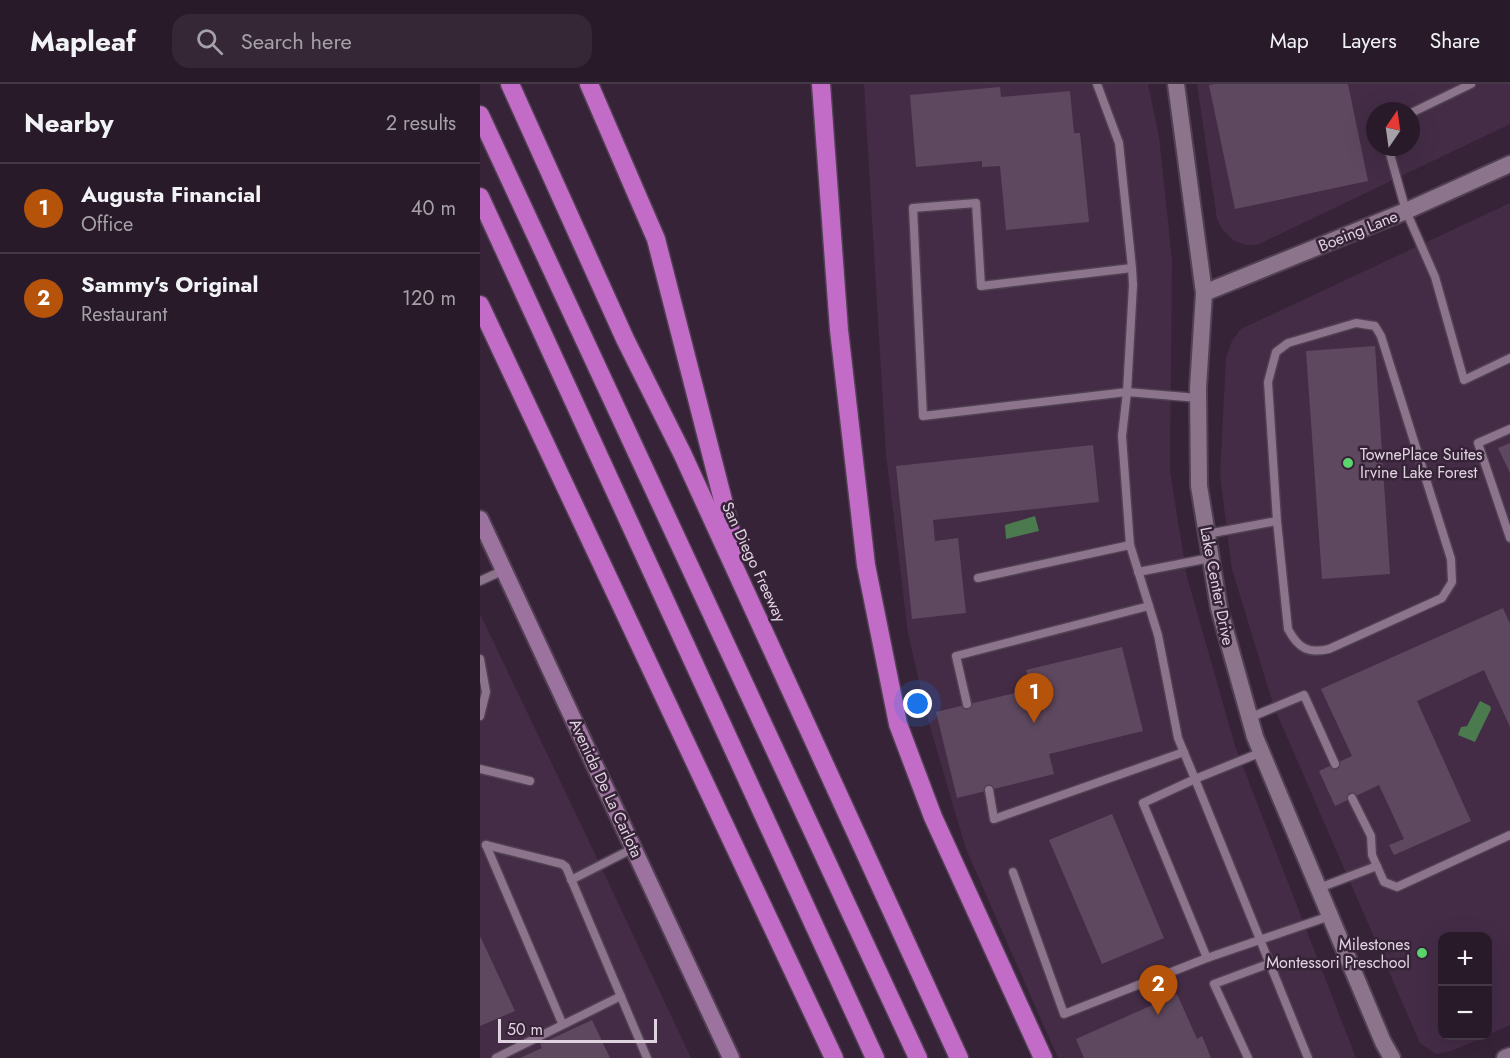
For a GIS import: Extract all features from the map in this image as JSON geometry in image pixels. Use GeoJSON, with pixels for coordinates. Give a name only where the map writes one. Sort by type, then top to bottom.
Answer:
{"type":"FeatureCollection","features":[{"type":"Feature","properties":{"kind":"highway","name":"San Diego Freeway"},"geometry":{"type":"LineString","coordinates":[[510,84],[625,339],[682,453],[747,592],[959,1058]]}},
{"type":"Feature","properties":{"kind":"highway"},"geometry":{"type":"LineString","coordinates":[[589,84],[656,239],[747,592]]}},
{"type":"Feature","properties":{"kind":"highway"},"geometry":{"type":"LineString","coordinates":[[821,84],[839,330],[866,565],[897,724],[933,817],[1043,1058]]}},
{"type":"Feature","properties":{"kind":"highway"},"geometry":{"type":"LineString","coordinates":[[480,115],[918,1058]]}},
{"type":"Feature","properties":{"kind":"highway"},"geometry":{"type":"LineString","coordinates":[[480,197],[875,1058]]}},
{"type":"Feature","properties":{"kind":"highway"},"geometry":{"type":"LineString","coordinates":[[482,312],[834,1058]]}},
{"type":"Feature","properties":{"kind":"main road","name":"Avenida De La Carlota"},"geometry":{"type":"LineString","coordinates":[[480,519],[731,1058]]}},
{"type":"Feature","properties":{"kind":"street","name":"Lake Center Drive"},"geometry":{"type":"LineString","coordinates":[[1176,84],[1204,293],[1198,398],[1199,486],[1219,608],[1262,752],[1383,1042],[1392,1058]]}},
{"type":"Feature","properties":{"kind":"street","name":"Boeing Lane"},"geometry":{"type":"LineString","coordinates":[[1204,293],[1406,211],[1510,164]]}},
{"type":"Feature","properties":{"kind":"street"},"geometry":{"type":"LineString","coordinates":[[1505,1058],[1510,1056]]}},
{"type":"Feature","properties":{"kind":"lane"},"geometry":{"type":"LineString","coordinates":[[1097,84],[1119,143],[1132,268],[1127,392],[1122,436],[1130,545],[1158,635],[1178,738],[1308,1058]]}},
{"type":"Feature","properties":{"kind":"lane"},"geometry":{"type":"LineString","coordinates":[[1420,109],[1471,84]]}},
{"type":"Feature","properties":{"kind":"lane"},"geometry":{"type":"LineString","coordinates":[[1391,156],[1406,211],[1435,277],[1464,380],[1510,358]]}},
{"type":"Feature","properties":{"kind":"lane"},"geometry":{"type":"LineString","coordinates":[[1132,268],[981,286],[976,203],[913,208],[923,416],[1127,392],[1198,398]]}},
{"type":"Feature","properties":{"kind":"lane"},"geometry":{"type":"LineString","coordinates":[[1356,323],[1375,326],[1382,336],[1451,559],[1452,582],[1442,598],[1329,649],[1315,652],[1304,650],[1294,641],[1288,629],[1277,521],[1268,381],[1276,352],[1288,343],[1356,323]]}},
{"type":"Feature","properties":{"kind":"lane"},"geometry":{"type":"LineString","coordinates":[[1510,429],[1478,443],[1510,538]]}},
{"type":"Feature","properties":{"kind":"lane"},"geometry":{"type":"LineString","coordinates":[[1207,534],[1277,521]]}},
{"type":"Feature","properties":{"kind":"lane"},"geometry":{"type":"LineString","coordinates":[[978,578],[1130,545]]}},
{"type":"Feature","properties":{"kind":"lane"},"geometry":{"type":"LineString","coordinates":[[1138,572],[1210,558]]}},
{"type":"Feature","properties":{"kind":"lane"},"geometry":{"type":"LineString","coordinates":[[480,581],[504,570]]}},
{"type":"Feature","properties":{"kind":"lane"},"geometry":{"type":"LineString","coordinates":[[967,704],[956,656],[1149,606]]}},
{"type":"Feature","properties":{"kind":"lane"},"geometry":{"type":"LineString","coordinates":[[480,659],[486,692],[480,716]]}},
{"type":"Feature","properties":{"kind":"lane"},"geometry":{"type":"LineString","coordinates":[[1250,718],[1304,695],[1335,764]]}},
{"type":"Feature","properties":{"kind":"lane"},"geometry":{"type":"LineString","coordinates":[[989,790],[994,819],[1184,752]]}},
{"type":"Feature","properties":{"kind":"lane"},"geometry":{"type":"LineString","coordinates":[[1207,958],[1143,803],[1262,752]]}},
{"type":"Feature","properties":{"kind":"lane"},"geometry":{"type":"LineString","coordinates":[[480,769],[530,782]]}},
{"type":"Feature","properties":{"kind":"lane"},"geometry":{"type":"LineString","coordinates":[[1352,798],[1371,836],[1372,855],[1384,882],[1397,887],[1510,835]]}},
{"type":"Feature","properties":{"kind":"lane"},"geometry":{"type":"LineString","coordinates":[[562,1023],[486,845],[562,864],[571,880],[647,1058]]}},
{"type":"Feature","properties":{"kind":"lane"},"geometry":{"type":"LineString","coordinates":[[571,880],[634,848]]}},
{"type":"Feature","properties":{"kind":"lane"},"geometry":{"type":"LineString","coordinates":[[1319,888],[1377,866]]}},
{"type":"Feature","properties":{"kind":"lane"},"geometry":{"type":"LineString","coordinates":[[1012,872],[1064,1014],[1207,958],[1330,916]]}},
{"type":"Feature","properties":{"kind":"lane"},"geometry":{"type":"LineString","coordinates":[[1248,1058],[1214,984],[1268,964]]}},
{"type":"Feature","properties":{"kind":"lane"},"geometry":{"type":"LineString","coordinates":[[496,1058],[562,1023],[621,996]]}},
{"type":"Feature","properties":{"kind":"shaded area"},"geometry":{"type":"Polygon","coordinates":[[[864,84],[1148,84],[1159,137],[1172,260],[1170,472],[1187,577],[1235,746],[1356,1058],[1058,1058],[966,849],[928,720],[908,633],[886,454],[864,84]]]}},
{"type":"Feature","properties":{"kind":"shaded area"},"geometry":{"type":"Polygon","coordinates":[[[1197,84],[1510,84],[1510,124],[1257,245],[1246,245],[1234,241],[1222,229],[1217,219],[1197,84]]]}},
{"type":"Feature","properties":{"kind":"shaded area"},"geometry":{"type":"Polygon","coordinates":[[[1510,203],[1510,1025],[1492,1033],[1492,932],[1438,932],[1438,1040],[1477,1040],[1451,1051],[1436,1054],[1420,1043],[1274,707],[1232,569],[1220,475],[1226,358],[1232,341],[1241,329],[1510,203]]]}},
{"type":"Feature","properties":{"kind":"shaded area"},"geometry":{"type":"Polygon","coordinates":[[[1035,516],[1039,531],[1006,539],[1005,525],[1035,516]]]}},
{"type":"Feature","properties":{"kind":"shaded area"},"geometry":{"type":"Polygon","coordinates":[[[480,614],[586,835],[691,1058],[480,1058],[480,614]]]}},
{"type":"Feature","properties":{"kind":"shaded area"},"geometry":{"type":"Polygon","coordinates":[[[1480,701],[1490,706],[1491,709],[1475,742],[1458,735],[1461,727],[1467,726],[1480,701]]]}},
{"type":"Feature","properties":{"kind":"building"},"geometry":{"type":"Polygon","coordinates":[[[1348,84],[1368,181],[1235,209],[1209,85],[1348,84]]]}},
{"type":"Feature","properties":{"kind":"building"},"geometry":{"type":"Polygon","coordinates":[[[1000,87],[1001,97],[1070,91],[1074,133],[1080,133],[1089,222],[1006,230],[1000,166],[982,167],[982,161],[916,167],[910,95],[1000,87]]]}},
{"type":"Feature","properties":{"kind":"building","name":"TownePlace Suites Irvine Lake Forest"},"geometry":{"type":"Polygon","coordinates":[[[1375,346],[1390,574],[1322,579],[1306,351],[1375,346]]]}},
{"type":"Feature","properties":{"kind":"building"},"geometry":{"type":"Polygon","coordinates":[[[1510,443],[1510,473],[1498,448],[1510,443]]]}},
{"type":"Feature","properties":{"kind":"building"},"geometry":{"type":"Polygon","coordinates":[[[1093,445],[1099,502],[933,520],[935,541],[958,538],[966,613],[912,619],[896,466],[1093,445]]]}},
{"type":"Feature","properties":{"kind":"building"},"geometry":{"type":"Polygon","coordinates":[[[1503,608],[1510,624],[1510,727],[1484,670],[1417,701],[1471,821],[1394,855],[1389,845],[1404,839],[1379,785],[1335,806],[1319,771],[1352,756],[1321,689],[1503,608]]]}},
{"type":"Feature","properties":{"kind":"building"},"geometry":{"type":"Polygon","coordinates":[[[1122,647],[1143,731],[1049,754],[1054,774],[957,798],[936,712],[1031,689],[1026,670],[1122,647]]]}},
{"type":"Feature","properties":{"kind":"building"},"geometry":{"type":"Polygon","coordinates":[[[1112,814],[1164,938],[1102,964],[1049,840],[1112,814]]]}},
{"type":"Feature","properties":{"kind":"building"},"geometry":{"type":"Polygon","coordinates":[[[480,936],[515,1011],[480,1026],[480,936]]]}},
{"type":"Feature","properties":{"kind":"building"},"geometry":{"type":"Polygon","coordinates":[[[1177,994],[1197,1039],[1202,1036],[1211,1058],[1084,1058],[1076,1039],[1177,994]]]}},
{"type":"Feature","properties":{"kind":"building"},"geometry":{"type":"Polygon","coordinates":[[[592,1020],[610,1058],[520,1058],[542,1048],[540,1044],[592,1020]]]}},
{"type":"Feature","properties":{"kind":"place","name":"TownePlace Suites Irvine Lake Forest"},"geometry":{"type":"Point","coordinates":[1348,463]}},
{"type":"Feature","properties":{"kind":"place","name":"Augusta Financial"},"geometry":{"type":"Point","coordinates":[1034,723]}},
{"type":"Feature","properties":{"kind":"place","name":"Milestones Montessori Preschool"},"geometry":{"type":"Point","coordinates":[1422,953]}},
{"type":"Feature","properties":{"kind":"place","name":"Sammy's Original"},"geometry":{"type":"Point","coordinates":[1158,1015]}}]}
